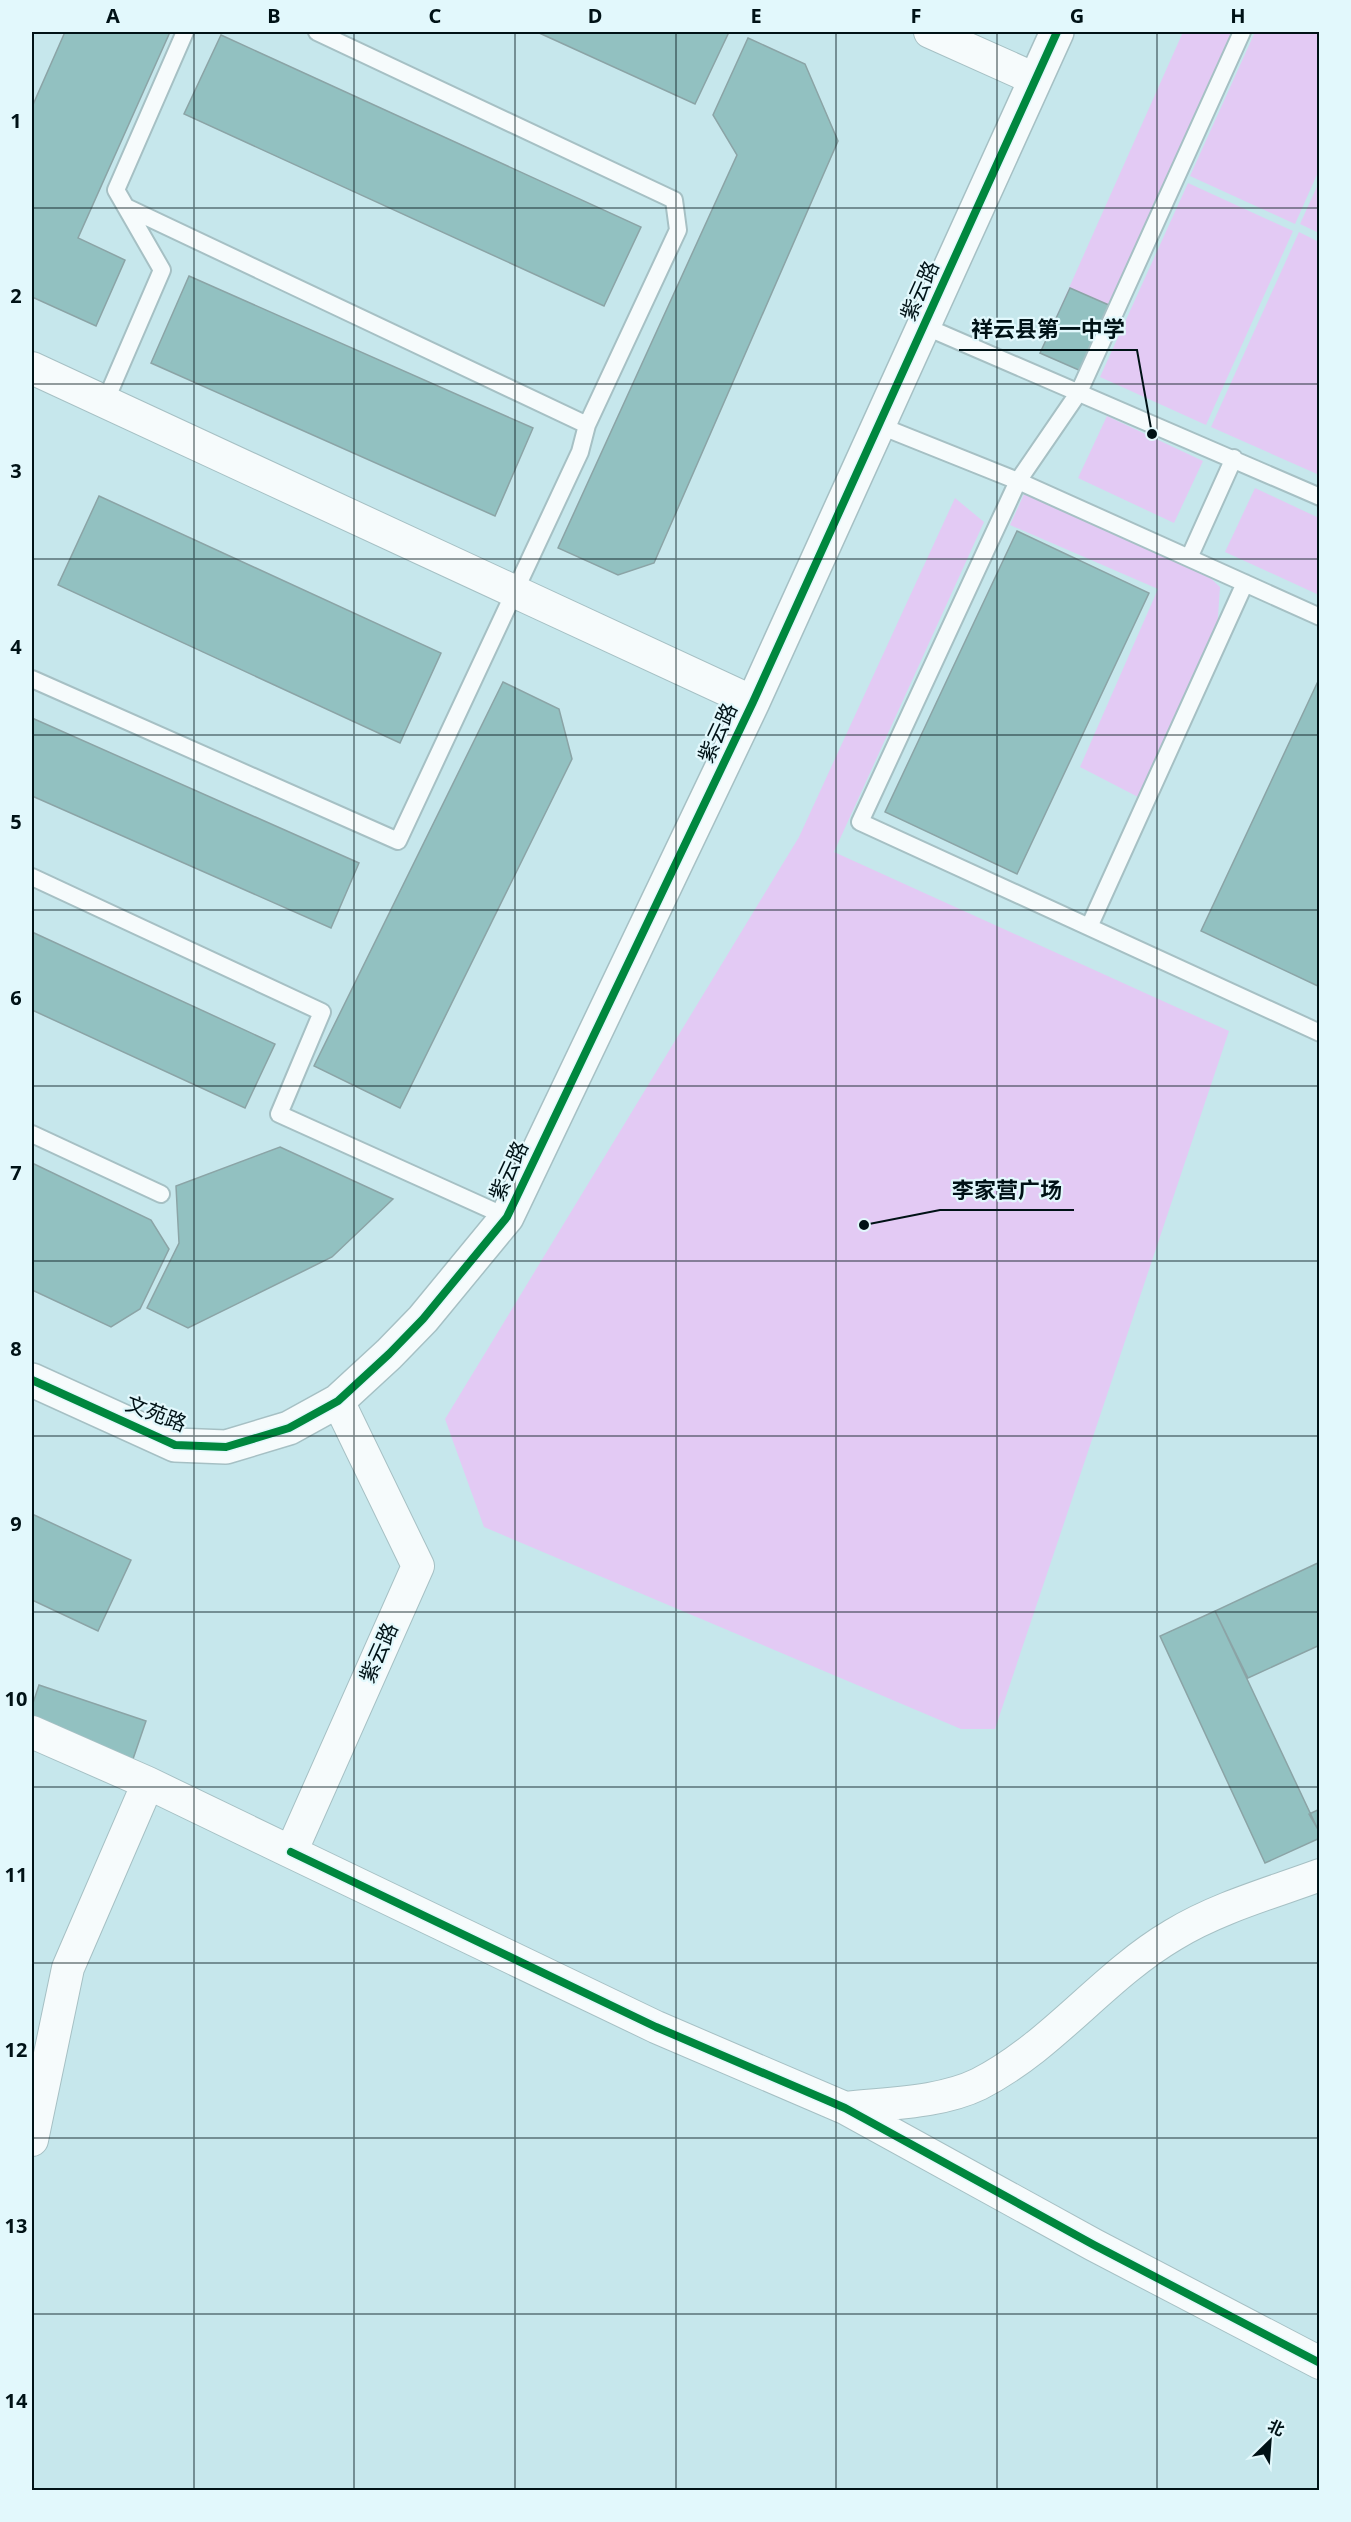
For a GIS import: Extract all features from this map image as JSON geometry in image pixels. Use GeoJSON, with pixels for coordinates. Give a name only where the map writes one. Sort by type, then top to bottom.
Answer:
{"type":"FeatureCollection","features":[{"type":"Feature","properties":{"kind":"street"},"geometry":{"type":"LineString","coordinates":[[930,32],[1035,79]]}},
{"type":"Feature","properties":{"kind":"street","name":"紫云路"},"geometry":{"type":"LineString","coordinates":[[291,1852],[418,1566],[338,1401],[423,1319],[507,1217],[753,702],[1057,32]]}},
{"type":"Feature","properties":{"kind":"street"},"geometry":{"type":"LineString","coordinates":[[32,368],[753,702]]}},
{"type":"Feature","properties":{"kind":"street","name":"文苑路"},"geometry":{"type":"LineString","coordinates":[[32,1380],[176,1445],[226,1447],[289,1428],[338,1401]]}},
{"type":"Feature","properties":{"kind":"street"},"geometry":{"type":"LineString","coordinates":[[32,1732],[148,1783],[656,2027],[845,2108],[1094,2245],[1320,2363]]}},
{"type":"Feature","properties":{"kind":"street"},"geometry":{"type":"LineString","coordinates":[[32,2140],[68,1968],[148,1783]]}},
{"type":"Feature","properties":{"kind":"street"},"geometry":{"type":"LineString","coordinates":[[845,2108],[931,2098],[978,2084],[1052,2035],[1126,1967],[1173,1934],[1233,1906],[1320,1875]]}},
{"type":"Feature","properties":{"kind":"lane"},"geometry":{"type":"LineString","coordinates":[[105,402],[162,270],[116,190],[185,32]]}},
{"type":"Feature","properties":{"kind":"lane"},"geometry":{"type":"LineString","coordinates":[[32,679],[398,842],[513,591],[580,452],[587,425],[678,230],[674,200],[316,32]]}},
{"type":"Feature","properties":{"kind":"lane"},"geometry":{"type":"LineString","coordinates":[[1242,32],[1079,392],[1018,481],[860,822],[1320,1033]]}},
{"type":"Feature","properties":{"kind":"lane"},"geometry":{"type":"LineString","coordinates":[[126,207],[587,425]]}},
{"type":"Feature","properties":{"kind":"lane"},"geometry":{"type":"LineString","coordinates":[[924,326],[1320,496]]}},
{"type":"Feature","properties":{"kind":"lane"},"geometry":{"type":"LineString","coordinates":[[878,425],[1018,481],[1320,617]]}},
{"type":"Feature","properties":{"kind":"lane"},"geometry":{"type":"LineString","coordinates":[[1189,558],[1234,458]]}},
{"type":"Feature","properties":{"kind":"lane"},"geometry":{"type":"LineString","coordinates":[[1089,927],[1245,583]]}},
{"type":"Feature","properties":{"kind":"lane"},"geometry":{"type":"LineString","coordinates":[[32,877],[322,1012],[279,1114],[507,1217]]}},
{"type":"Feature","properties":{"kind":"lane"},"geometry":{"type":"LineString","coordinates":[[32,1134],[161,1194]]}},
{"type":"Feature","properties":{"kind":"shaded area"},"geometry":{"type":"Polygon","coordinates":[[[1183,32],[1235,32],[1111,306],[1070,288],[1040,353],[1183,32]]]}},
{"type":"Feature","properties":{"kind":"shaded area"},"geometry":{"type":"Polygon","coordinates":[[[1255,32],[1319,32],[1319,170],[1295,224],[1190,176],[1255,32]]]}},
{"type":"Feature","properties":{"kind":"shaded area"},"geometry":{"type":"Polygon","coordinates":[[[1319,182],[1319,233],[1300,224],[1319,182]]]}},
{"type":"Feature","properties":{"kind":"shaded area"},"geometry":{"type":"Polygon","coordinates":[[[1188,183],[1293,231],[1206,425],[1100,377],[1188,183]]]}},
{"type":"Feature","properties":{"kind":"shaded area"},"geometry":{"type":"Polygon","coordinates":[[[1299,232],[1319,242],[1320,468],[1317,474],[1211,427],[1299,232]]]}},
{"type":"Feature","properties":{"kind":"shaded area"},"geometry":{"type":"Polygon","coordinates":[[[1107,416],[1203,461],[1174,523],[1078,478],[1107,416]]]}},
{"type":"Feature","properties":{"kind":"shaded area"},"geometry":{"type":"Polygon","coordinates":[[[1255,488],[1319,518],[1319,595],[1225,552],[1255,488]]]}},
{"type":"Feature","properties":{"kind":"shaded area"},"geometry":{"type":"Polygon","coordinates":[[[1025,492],[1205,573],[1220,587],[1217,631],[1140,798],[1080,767],[1158,589],[1010,525],[1025,492]]]}},
{"type":"Feature","properties":{"kind":"shaded area"},"geometry":{"type":"Polygon","coordinates":[[[955,498],[984,522],[834,852],[1229,1031],[995,1729],[961,1729],[484,1527],[445,1419],[799,837],[955,498]]]}},
{"type":"Feature","properties":{"kind":"building"},"geometry":{"type":"Polygon","coordinates":[[[65,32],[170,32],[78,238],[125,260],[96,326],[32,297],[32,107],[65,32]]]}},
{"type":"Feature","properties":{"kind":"building"},"geometry":{"type":"Polygon","coordinates":[[[537,32],[729,32],[695,104],[537,32]]]}},
{"type":"Feature","properties":{"kind":"building"},"geometry":{"type":"Polygon","coordinates":[[[221,35],[641,227],[604,306],[184,114],[221,35]]]}},
{"type":"Feature","properties":{"kind":"building"},"geometry":{"type":"Polygon","coordinates":[[[748,38],[805,64],[838,141],[654,563],[618,575],[558,548],[737,155],[713,115],[748,38]]]}},
{"type":"Feature","properties":{"kind":"building"},"geometry":{"type":"Polygon","coordinates":[[[189,276],[533,428],[495,516],[151,363],[189,276]]]}},
{"type":"Feature","properties":{"kind":"building"},"geometry":{"type":"Polygon","coordinates":[[[1070,288],[1111,306],[1081,371],[1040,353],[1070,288]]]}},
{"type":"Feature","properties":{"kind":"building"},"geometry":{"type":"Polygon","coordinates":[[[99,496],[441,653],[400,743],[58,585],[99,496]]]}},
{"type":"Feature","properties":{"kind":"building"},"geometry":{"type":"Polygon","coordinates":[[[1017,531],[1149,593],[1017,874],[885,812],[1017,531]]]}},
{"type":"Feature","properties":{"kind":"building"},"geometry":{"type":"Polygon","coordinates":[[[1320,677],[1320,987],[1201,931],[1320,677]]]}},
{"type":"Feature","properties":{"kind":"building"},"geometry":{"type":"Polygon","coordinates":[[[503,682],[559,709],[572,759],[400,1108],[314,1066],[503,682]]]}},
{"type":"Feature","properties":{"kind":"building"},"geometry":{"type":"Polygon","coordinates":[[[32,718],[359,863],[331,928],[32,796],[32,718]]]}},
{"type":"Feature","properties":{"kind":"building"},"geometry":{"type":"Polygon","coordinates":[[[32,932],[275,1044],[245,1108],[32,1010],[32,932]]]}},
{"type":"Feature","properties":{"kind":"building"},"geometry":{"type":"Polygon","coordinates":[[[280,1147],[393,1199],[332,1257],[188,1328],[147,1308],[179,1243],[176,1186],[280,1147]]]}},
{"type":"Feature","properties":{"kind":"building"},"geometry":{"type":"Polygon","coordinates":[[[32,1163],[151,1220],[169,1249],[140,1309],[111,1327],[32,1290],[32,1163]]]}},
{"type":"Feature","properties":{"kind":"building"},"geometry":{"type":"Polygon","coordinates":[[[32,1514],[131,1560],[98,1631],[32,1600],[32,1514]]]}},
{"type":"Feature","properties":{"kind":"building"},"geometry":{"type":"Polygon","coordinates":[[[1320,1562],[1320,1645],[1248,1678],[1215,1611],[1320,1562]]]}},
{"type":"Feature","properties":{"kind":"building"},"geometry":{"type":"Polygon","coordinates":[[[1215,1611],[1320,1834],[1320,1838],[1265,1863],[1160,1636],[1215,1611]]]}},
{"type":"Feature","properties":{"kind":"building"},"geometry":{"type":"Polygon","coordinates":[[[39,1685],[146,1721],[133,1759],[32,1724],[32,1706],[39,1685]]]}},
{"type":"Feature","properties":{"kind":"building"},"geometry":{"type":"Polygon","coordinates":[[[1320,1809],[1320,1833],[1309,1814],[1320,1809]]]}},
{"type":"Feature","properties":{"kind":"cycle path"},"geometry":{"type":"LineString","coordinates":[[32,1380],[175,1445],[226,1447],[289,1428],[338,1401],[389,1354],[423,1319],[507,1217],[753,702],[1057,32]]}},
{"type":"Feature","properties":{"kind":"cycle path"},"geometry":{"type":"LineString","coordinates":[[291,1852],[656,2027],[845,2108],[1094,2245],[1320,2363]]}},
{"type":"Feature","properties":{"kind":"place","name":"祥云县第一中学"},"geometry":{"type":"Point","coordinates":[1152,434]}},
{"type":"Feature","properties":{"kind":"place","name":"李家营广场"},"geometry":{"type":"Point","coordinates":[864,1225]}}]}
